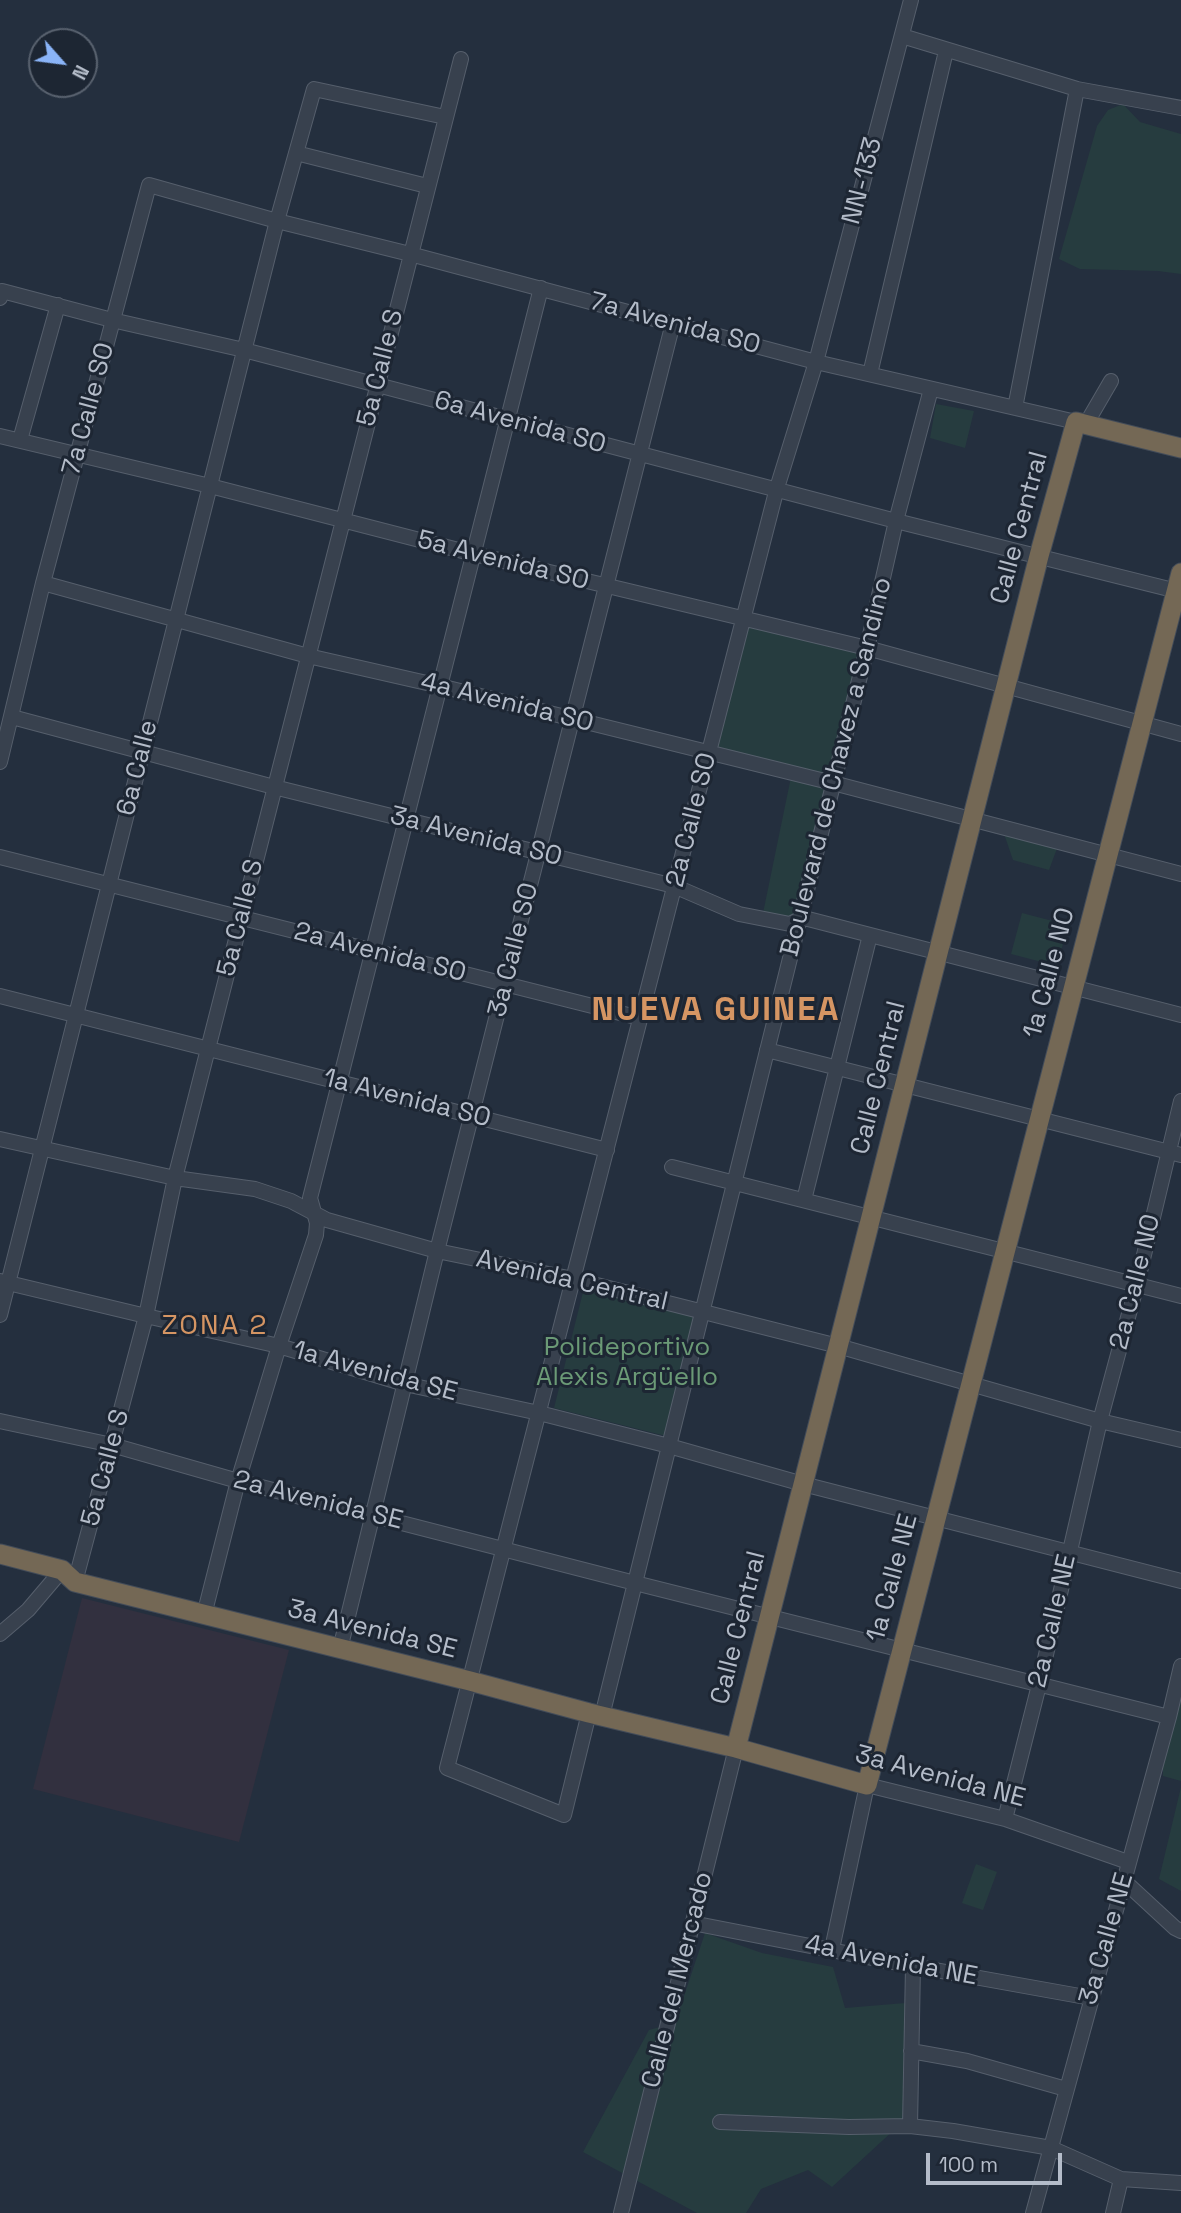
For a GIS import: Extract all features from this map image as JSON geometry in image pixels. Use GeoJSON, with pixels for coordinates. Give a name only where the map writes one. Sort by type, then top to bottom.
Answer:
{"type":"FeatureCollection","features":[{"type":"Feature","properties":{"kind":"highway"},"geometry":{"type":"LineString","coordinates":[[1081,423],[1181,447]]}},
{"type":"Feature","properties":{"kind":"highway","name":"Calle Central"},"geometry":{"type":"LineString","coordinates":[[736,1748],[1038,556],[1081,423]]}},
{"type":"Feature","properties":{"kind":"highway","name":"1a Calle NO"},"geometry":{"type":"LineString","coordinates":[[970,1385],[1180,585]]}},
{"type":"Feature","properties":{"kind":"highway","name":"1a Calle NE"},"geometry":{"type":"LineString","coordinates":[[867,1785],[970,1385]]}},
{"type":"Feature","properties":{"kind":"highway","name":"3a Avenida SE"},"geometry":{"type":"LineString","coordinates":[[0,1554],[204,1615],[736,1748]]}},
{"type":"Feature","properties":{"kind":"highway","name":"3a Avenida NE"},"geometry":{"type":"LineString","coordinates":[[736,1748],[867,1785]]}},
{"type":"Feature","properties":{"kind":"street","name":"NN-133"},"geometry":{"type":"LineString","coordinates":[[816,362],[911,0]]}},
{"type":"Feature","properties":{"kind":"street"},"geometry":{"type":"LineString","coordinates":[[902,36],[1077,89],[1181,108]]}},
{"type":"Feature","properties":{"kind":"street"},"geometry":{"type":"LineString","coordinates":[[870,374],[946,51]]}},
{"type":"Feature","properties":{"kind":"street","name":"5a Calle S"},"geometry":{"type":"LineString","coordinates":[[69,1576],[112,1445],[146,1316],[175,1178],[461,59]]}},
{"type":"Feature","properties":{"kind":"street","name":"6a Calle"},"geometry":{"type":"LineString","coordinates":[[0,1315],[4,1282],[41,1149],[277,221],[314,89],[446,117]]}},
{"type":"Feature","properties":{"kind":"street"},"geometry":{"type":"LineString","coordinates":[[1015,408],[1077,89]]}},
{"type":"Feature","properties":{"kind":"street"},"geometry":{"type":"LineString","coordinates":[[296,153],[428,186]]}},
{"type":"Feature","properties":{"kind":"street","name":"7a Calle SO"},"geometry":{"type":"LineString","coordinates":[[0,762],[43,583],[149,185],[277,221]]}},
{"type":"Feature","properties":{"kind":"street","name":"7a Avenida SO"},"geometry":{"type":"LineString","coordinates":[[277,221],[816,362],[1081,423]]}},
{"type":"Feature","properties":{"kind":"street"},"geometry":{"type":"LineString","coordinates":[[204,1615],[238,1481],[316,1235],[317,1223],[310,1198],[541,288]]}},
{"type":"Feature","properties":{"kind":"street","name":"6a Avenida SO"},"geometry":{"type":"LineString","coordinates":[[1,295],[58,305],[244,350],[1038,556],[1180,585]]}},
{"type":"Feature","properties":{"kind":"street"},"geometry":{"type":"LineString","coordinates":[[20,440],[58,305]]}},
{"type":"Feature","properties":{"kind":"street","name":"3a Calle SO"},"geometry":{"type":"LineString","coordinates":[[340,1649],[471,1115],[673,323]]}},
{"type":"Feature","properties":{"kind":"street","name":"2a Calle SO"},"geometry":{"type":"LineString","coordinates":[[470,1681],[777,488],[816,362]]}},
{"type":"Feature","properties":{"kind":"street"},"geometry":{"type":"LineString","coordinates":[[1081,423],[1111,381]]}},
{"type":"Feature","properties":{"kind":"street","name":"Boulevard de Chavez a Sandino"},"geometry":{"type":"LineString","coordinates":[[470,1681],[447,1768],[564,1815],[635,1583],[834,783],[896,521],[931,389]]}},
{"type":"Feature","properties":{"kind":"street","name":"5a Avenida SO"},"geometry":{"type":"LineString","coordinates":[[0,436],[210,486],[342,522],[867,648],[1181,734]]}},
{"type":"Feature","properties":{"kind":"street","name":"4a Avenida SO"},"geometry":{"type":"LineString","coordinates":[[43,583],[308,656],[834,783],[1181,874]]}},
{"type":"Feature","properties":{"kind":"street","name":"3a Avenida SO"},"geometry":{"type":"LineString","coordinates":[[12,717],[274,788],[674,886],[739,914],[790,924],[800,919],[808,919],[1181,1015]]}},
{"type":"Feature","properties":{"kind":"street","name":"2a Avenida SO"},"geometry":{"type":"LineString","coordinates":[[0,857],[640,1018]]}},
{"type":"Feature","properties":{"kind":"street"},"geometry":{"type":"LineString","coordinates":[[804,1200],[870,935]]}},
{"type":"Feature","properties":{"kind":"street","name":"1a Avenida SO"},"geometry":{"type":"LineString","coordinates":[[0,996],[607,1150]]}},
{"type":"Feature","properties":{"kind":"street"},"geometry":{"type":"LineString","coordinates":[[767,1050],[1174,1152]]}},
{"type":"Feature","properties":{"kind":"street","name":"2a Calle NO"},"geometry":{"type":"LineString","coordinates":[[1100,1422],[1174,1152],[1181,1101]]}},
{"type":"Feature","properties":{"kind":"street","name":"Avenida Central"},"geometry":{"type":"LineString","coordinates":[[0,1139],[175,1178],[255,1189],[291,1201],[327,1220],[437,1251],[573,1279],[838,1346],[1100,1422],[1181,1440]]}},
{"type":"Feature","properties":{"kind":"street"},"geometry":{"type":"LineString","coordinates":[[672,1167],[1181,1296]]}},
{"type":"Feature","properties":{"kind":"street","name":"1a Avenida SE"},"geometry":{"type":"LineString","coordinates":[[4,1282],[279,1346],[405,1384],[539,1413],[669,1446],[803,1484],[1181,1581]]}},
{"type":"Feature","properties":{"kind":"street","name":"2a Avenida SE"},"geometry":{"type":"LineString","coordinates":[[0,1421],[112,1445],[238,1481],[1169,1717]]}},
{"type":"Feature","properties":{"kind":"street","name":"2a Calle NE"},"geometry":{"type":"LineString","coordinates":[[1005,1819],[1100,1422]]}},
{"type":"Feature","properties":{"kind":"street"},"geometry":{"type":"LineString","coordinates":[[0,1634],[69,1576]]}},
{"type":"Feature","properties":{"kind":"street","name":"3a Calle NE"},"geometry":{"type":"LineString","coordinates":[[1033,2213],[1181,1666]]}},
{"type":"Feature","properties":{"kind":"street","name":"Calle del Mercado"},"geometry":{"type":"LineString","coordinates":[[621,2213],[736,1748]]}},
{"type":"Feature","properties":{"kind":"street"},"geometry":{"type":"LineString","coordinates":[[832,1949],[867,1785]]}},
{"type":"Feature","properties":{"kind":"street","name":"3a Avenida NE"},"geometry":{"type":"LineString","coordinates":[[867,1785],[1005,1819],[1129,1863]]}},
{"type":"Feature","properties":{"kind":"street"},"geometry":{"type":"LineString","coordinates":[[1124,1880],[1181,1931]]}},
{"type":"Feature","properties":{"kind":"street","name":"4a Avenida NE"},"geometry":{"type":"LineString","coordinates":[[692,1923],[1091,1998]]}},
{"type":"Feature","properties":{"kind":"street"},"geometry":{"type":"LineString","coordinates":[[910,2126],[913,1966]]}},
{"type":"Feature","properties":{"kind":"street"},"geometry":{"type":"LineString","coordinates":[[911,2051],[967,2061],[1066,2089]]}},
{"type":"Feature","properties":{"kind":"street"},"geometry":{"type":"LineString","coordinates":[[720,2122],[849,2127],[910,2126],[988,2136],[1051,2148],[1121,2179],[1181,2183]]}},
{"type":"Feature","properties":{"kind":"street"},"geometry":{"type":"LineString","coordinates":[[1113,2213],[1121,2179]]}},
{"type":"Feature","properties":{"kind":"shaded area"},"geometry":{"type":"Polygon","coordinates":[[[82,1598],[289,1650],[239,1842],[33,1789],[82,1598]]]}},
{"type":"Feature","properties":{"kind":"green space"},"geometry":{"type":"Polygon","coordinates":[[[1123,104],[1140,122],[1181,134],[1181,274],[1080,269],[1059,259],[1097,126],[1108,110],[1123,104]]]}},
{"type":"Feature","properties":{"kind":"green space"},"geometry":{"type":"Polygon","coordinates":[[[936,404],[974,411],[965,448],[930,438],[936,404]]]}},
{"type":"Feature","properties":{"kind":"green space"},"geometry":{"type":"Polygon","coordinates":[[[746,623],[863,652],[831,779],[714,750],[746,623]]]}},
{"type":"Feature","properties":{"kind":"green space"},"geometry":{"type":"Polygon","coordinates":[[[791,777],[830,787],[798,913],[792,920],[762,918],[791,777]]]}},
{"type":"Feature","properties":{"kind":"green space"},"geometry":{"type":"Polygon","coordinates":[[[1002,828],[1059,843],[1049,870],[1013,860],[1002,828]]]}},
{"type":"Feature","properties":{"kind":"green space"},"geometry":{"type":"Polygon","coordinates":[[[1022,913],[1068,925],[1057,966],[1011,954],[1022,913]]]}},
{"type":"Feature","properties":{"kind":"green space","name":"Polideportivo Alexis Argüello"},"geometry":{"type":"Polygon","coordinates":[[[584,1288],[700,1317],[670,1437],[554,1408],[584,1288]]]}},
{"type":"Feature","properties":{"kind":"green space"},"geometry":{"type":"Polygon","coordinates":[[[1181,1695],[1181,1781],[1163,1776],[1163,1766],[1181,1695]]]}},
{"type":"Feature","properties":{"kind":"green space"},"geometry":{"type":"Polygon","coordinates":[[[1181,1787],[1181,1891],[1159,1879],[1181,1787]]]}},
{"type":"Feature","properties":{"kind":"green space"},"geometry":{"type":"Polygon","coordinates":[[[976,1864],[997,1872],[983,1910],[962,1903],[976,1864]]]}},
{"type":"Feature","properties":{"kind":"green space"},"geometry":{"type":"Polygon","coordinates":[[[705,1933],[762,1953],[833,1967],[845,2008],[905,2003],[907,2118],[832,2187],[808,2170],[761,2189],[746,2213],[697,2213],[583,2152],[649,2030],[675,2023],[705,1933]]]}},
{"type":"Feature","properties":{"kind":"district","name":"NUEVA GUINEA"},"geometry":{"type":"Point","coordinates":[716,1011]}},
{"type":"Feature","properties":{"kind":"district","name":"ZONA 2"},"geometry":{"type":"Point","coordinates":[215,1326]}}]}
